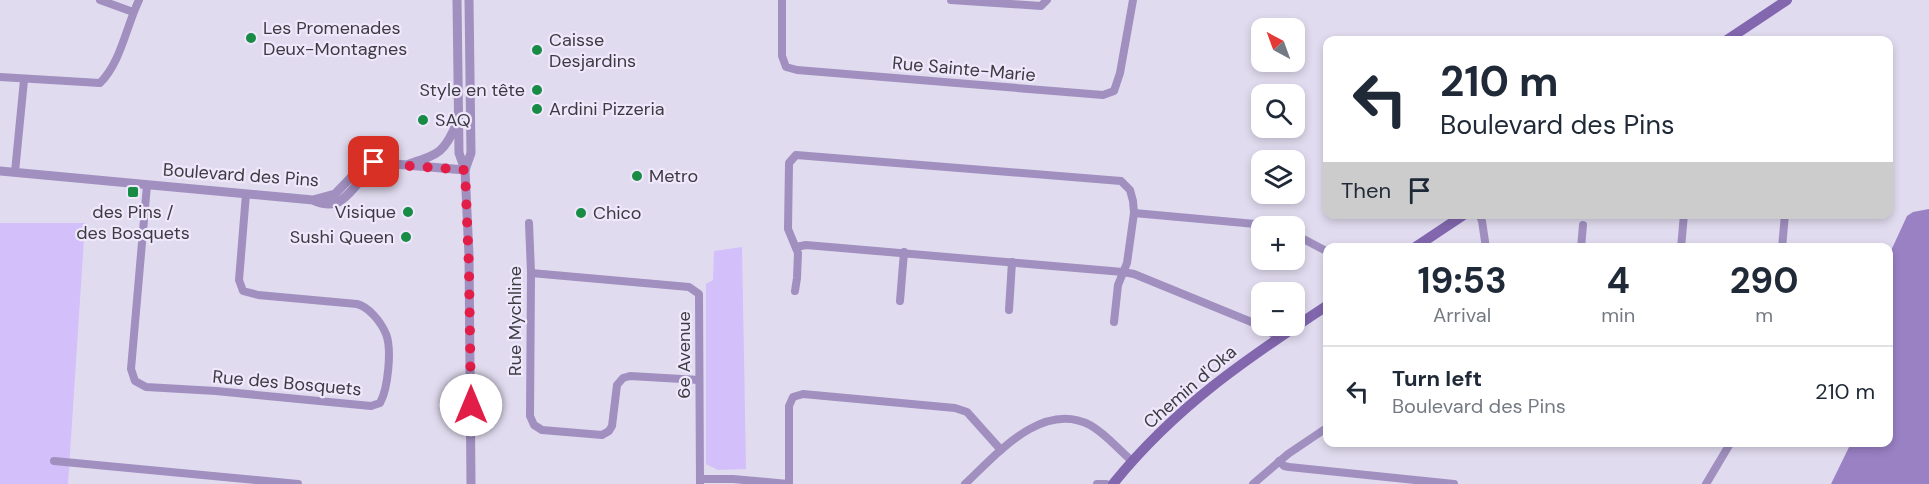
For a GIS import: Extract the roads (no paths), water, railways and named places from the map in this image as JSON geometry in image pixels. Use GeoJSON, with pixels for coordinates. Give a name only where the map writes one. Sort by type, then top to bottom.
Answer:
{"type":"FeatureCollection","features":[{"type":"Feature","properties":{"kind":"main road"},"geometry":{"type":"LineString","coordinates":[[1733,36],[1787,0]]}},
{"type":"Feature","properties":{"kind":"main road"},"geometry":{"type":"LineString","coordinates":[[1422,243],[1458,219]]}},
{"type":"Feature","properties":{"kind":"main road","name":"Chemin d'Oka"},"geometry":{"type":"LineString","coordinates":[[1113,484],[1132,461],[1181,412],[1211,386],[1323,308]]}},
{"type":"Feature","properties":{"kind":"street"},"geometry":{"type":"LineString","coordinates":[[100,0],[134,12]]}},
{"type":"Feature","properties":{"kind":"street"},"geometry":{"type":"LineString","coordinates":[[0,77],[99,83],[106,76],[117,55],[139,0]]}},
{"type":"Feature","properties":{"kind":"street"},"geometry":{"type":"LineString","coordinates":[[458,0],[459,153],[465,170],[469,269],[471,484]]}},
{"type":"Feature","properties":{"kind":"street"},"geometry":{"type":"LineString","coordinates":[[465,170],[471,153],[469,0]]}},
{"type":"Feature","properties":{"kind":"street","name":"Rue Sainte-Marie"},"geometry":{"type":"LineString","coordinates":[[782,0],[782,56],[786,67],[797,70],[1103,95],[1114,91],[1117,82],[1134,0]]}},
{"type":"Feature","properties":{"kind":"street"},"geometry":{"type":"LineString","coordinates":[[951,0],[1041,6],[1047,0]]}},
{"type":"Feature","properties":{"kind":"street"},"geometry":{"type":"LineString","coordinates":[[15,172],[24,80]]}},
{"type":"Feature","properties":{"kind":"street"},"geometry":{"type":"LineString","coordinates":[[404,166],[431,157],[443,149],[459,119]]}},
{"type":"Feature","properties":{"kind":"street"},"geometry":{"type":"LineString","coordinates":[[795,291],[798,278],[798,254],[788,229],[789,163],[796,155],[1113,181],[1121,182],[1130,190],[1134,213],[1127,263],[1118,285],[1114,322]]}},
{"type":"Feature","properties":{"kind":"street","name":"Boulevard des Pins"},"geometry":{"type":"LineString","coordinates":[[0,171],[313,200],[327,205],[345,197],[369,173],[383,164],[404,166]]}},
{"type":"Feature","properties":{"kind":"street"},"geometry":{"type":"LineString","coordinates":[[404,166],[465,170]]}},
{"type":"Feature","properties":{"kind":"street","name":"Rue des Bosquets"},"geometry":{"type":"LineString","coordinates":[[147,185],[131,369],[135,381],[146,387],[216,391],[371,406],[380,403],[386,394],[389,347],[386,333],[368,309],[357,304],[258,296],[243,291],[239,280],[246,194]]}},
{"type":"Feature","properties":{"kind":"street"},"geometry":{"type":"LineString","coordinates":[[1134,213],[1251,224]]}},
{"type":"Feature","properties":{"kind":"street"},"geometry":{"type":"LineString","coordinates":[[1481,219],[1485,243]]}},
{"type":"Feature","properties":{"kind":"street"},"geometry":{"type":"LineString","coordinates":[[1681,243],[1684,219]]}},
{"type":"Feature","properties":{"kind":"street"},"geometry":{"type":"LineString","coordinates":[[1782,243],[1785,219]]}},
{"type":"Feature","properties":{"kind":"street","name":"Rue Mychline"},"geometry":{"type":"LineString","coordinates":[[529,223],[530,416],[534,425],[542,430],[602,435],[612,426],[616,385],[623,378],[630,376],[699,380]]}},
{"type":"Feature","properties":{"kind":"street"},"geometry":{"type":"LineString","coordinates":[[1581,243],[1582,225]]}},
{"type":"Feature","properties":{"kind":"street"},"geometry":{"type":"LineString","coordinates":[[1305,240],[1323,249]]}},
{"type":"Feature","properties":{"kind":"street"},"geometry":{"type":"LineString","coordinates":[[796,247],[806,245],[904,252],[1134,274],[1266,328],[1277,338]]}},
{"type":"Feature","properties":{"kind":"street"},"geometry":{"type":"LineString","coordinates":[[900,301],[904,252]]}},
{"type":"Feature","properties":{"kind":"street"},"geometry":{"type":"LineString","coordinates":[[1009,310],[1012,262]]}},
{"type":"Feature","properties":{"kind":"street","name":"6e Avenue"},"geometry":{"type":"LineString","coordinates":[[531,273],[689,287],[699,294],[700,481]]}},
{"type":"Feature","properties":{"kind":"street"},"geometry":{"type":"LineString","coordinates":[[700,481],[733,479],[789,484],[789,406],[793,397],[803,394],[955,408],[967,412],[1002,450]]}},
{"type":"Feature","properties":{"kind":"street"},"geometry":{"type":"LineString","coordinates":[[965,484],[1020,435],[1041,423],[1054,419],[1080,420],[1096,429],[1132,461]]}},
{"type":"Feature","properties":{"kind":"street"},"geometry":{"type":"LineString","coordinates":[[1253,484],[1323,431]]}},
{"type":"Feature","properties":{"kind":"street"},"geometry":{"type":"LineString","coordinates":[[1706,484],[1728,447]]}},
{"type":"Feature","properties":{"kind":"street"},"geometry":{"type":"LineString","coordinates":[[54,461],[298,484]]}},
{"type":"Feature","properties":{"kind":"street"},"geometry":{"type":"LineString","coordinates":[[1279,462],[1289,467],[1454,484]]}},
{"type":"Feature","properties":{"kind":"street"},"geometry":{"type":"LineString","coordinates":[[1097,484],[1106,484]]}},
{"type":"Feature","properties":{"kind":"place","name":"Les Promenades Deux-Montagnes"},"geometry":{"type":"Point","coordinates":[251,38]}},
{"type":"Feature","properties":{"kind":"place","name":"Caisse Desjardins"},"geometry":{"type":"Point","coordinates":[537,50]}},
{"type":"Feature","properties":{"kind":"place","name":"Style en tête"},"geometry":{"type":"Point","coordinates":[537,90]}},
{"type":"Feature","properties":{"kind":"place","name":"Ardini Pizzeria"},"geometry":{"type":"Point","coordinates":[537,109]}},
{"type":"Feature","properties":{"kind":"place","name":"SAQ"},"geometry":{"type":"Point","coordinates":[423,120]}},
{"type":"Feature","properties":{"kind":"place","name":"Metro"},"geometry":{"type":"Point","coordinates":[637,176]}},
{"type":"Feature","properties":{"kind":"place","name":"des Pins / des Bosquets"},"geometry":{"type":"Point","coordinates":[133,192]}},
{"type":"Feature","properties":{"kind":"place","name":"Visique"},"geometry":{"type":"Point","coordinates":[408,212]}},
{"type":"Feature","properties":{"kind":"place","name":"Chico"},"geometry":{"type":"Point","coordinates":[581,213]}},
{"type":"Feature","properties":{"kind":"place","name":"Sushi Queen"},"geometry":{"type":"Point","coordinates":[406,237]}}]}
